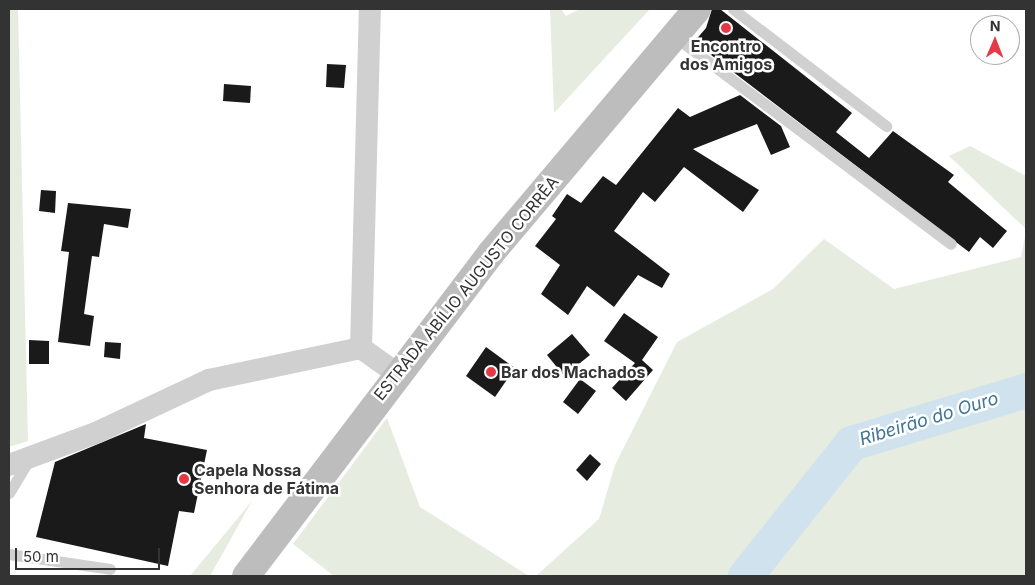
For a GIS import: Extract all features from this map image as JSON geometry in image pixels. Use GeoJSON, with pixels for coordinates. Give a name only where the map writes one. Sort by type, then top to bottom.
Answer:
{"type":"FeatureCollection","features":[{"type":"Feature","properties":{"kind":"main road","name":"ESTRADA ABÍLIO AUGUSTO CORRÊA"},"geometry":{"type":"LineString","coordinates":[[246,576],[396,373],[697,9]]}},
{"type":"Feature","properties":{"kind":"street"},"geometry":{"type":"LineString","coordinates":[[361,348],[370,9]]}},
{"type":"Feature","properties":{"kind":"street"},"geometry":{"type":"LineString","coordinates":[[19,462],[209,380],[361,348],[396,373]]}},
{"type":"Feature","properties":{"kind":"lane"},"geometry":{"type":"LineString","coordinates":[[732,9],[886,126]]}},
{"type":"Feature","properties":{"kind":"lane"},"geometry":{"type":"LineString","coordinates":[[674,36],[951,244]]}},
{"type":"Feature","properties":{"kind":"lane"},"geometry":{"type":"LineString","coordinates":[[9,493],[19,462]]}},
{"type":"Feature","properties":{"kind":"lane"},"geometry":{"type":"LineString","coordinates":[[9,554],[110,569]]}},
{"type":"Feature","properties":{"kind":"shaded area"},"geometry":{"type":"Polygon","coordinates":[[[9,9],[18,9],[28,441],[9,447],[9,9]]]}},
{"type":"Feature","properties":{"kind":"shaded area"},"geometry":{"type":"Polygon","coordinates":[[[550,9],[561,9],[566,16],[580,9],[650,9],[554,113],[550,9]]]}},
{"type":"Feature","properties":{"kind":"shaded area"},"geometry":{"type":"Polygon","coordinates":[[[970,146],[1026,176],[1026,229],[949,156],[970,146]]]}},
{"type":"Feature","properties":{"kind":"shaded area"},"geometry":{"type":"Polygon","coordinates":[[[1026,232],[1026,576],[536,576],[599,519],[615,465],[677,342],[773,289],[824,239],[894,289],[1021,257],[1026,232]]]}},
{"type":"Feature","properties":{"kind":"shaded area"},"geometry":{"type":"Polygon","coordinates":[[[387,418],[420,507],[529,576],[334,576],[293,544],[387,418]]]}},
{"type":"Feature","properties":{"kind":"shaded area"},"geometry":{"type":"Polygon","coordinates":[[[252,501],[210,576],[190,576],[252,501]]]}},
{"type":"Feature","properties":{"kind":"building"},"geometry":{"type":"Polygon","coordinates":[[[712,9],[720,9],[852,113],[836,132],[869,158],[893,131],[954,175],[948,182],[1007,231],[993,248],[980,237],[969,252],[694,42],[706,28],[712,9]]]}},
{"type":"Feature","properties":{"kind":"building"},"geometry":{"type":"Polygon","coordinates":[[[327,64],[346,65],[344,88],[326,87],[327,64]]]}},
{"type":"Feature","properties":{"kind":"building"},"geometry":{"type":"Polygon","coordinates":[[[224,84],[251,86],[250,103],[223,101],[224,84]]]}},
{"type":"Feature","properties":{"kind":"building"},"geometry":{"type":"Polygon","coordinates":[[[740,95],[781,126],[790,147],[771,155],[757,124],[693,149],[759,190],[743,212],[684,167],[655,202],[643,192],[614,231],[670,274],[662,288],[638,275],[614,307],[587,286],[568,315],[541,294],[560,265],[535,246],[556,219],[552,216],[567,194],[581,203],[603,176],[616,185],[678,108],[690,117],[740,95]]]}},
{"type":"Feature","properties":{"kind":"building"},"geometry":{"type":"Polygon","coordinates":[[[41,190],[56,191],[55,213],[39,211],[41,190]]]}},
{"type":"Feature","properties":{"kind":"building"},"geometry":{"type":"Polygon","coordinates":[[[68,203],[131,209],[128,228],[104,224],[99,257],[92,256],[84,314],[94,316],[90,346],[58,342],[69,252],[61,251],[68,203]]]}},
{"type":"Feature","properties":{"kind":"building"},"geometry":{"type":"Polygon","coordinates":[[[624,313],[658,337],[642,360],[653,370],[626,401],[612,388],[635,363],[604,341],[624,313]]]}},
{"type":"Feature","properties":{"kind":"building"},"geometry":{"type":"Polygon","coordinates":[[[572,334],[590,355],[564,376],[547,355],[572,334]]]}},
{"type":"Feature","properties":{"kind":"building"},"geometry":{"type":"Polygon","coordinates":[[[29,340],[49,341],[49,364],[29,364],[29,340]]]}},
{"type":"Feature","properties":{"kind":"building"},"geometry":{"type":"Polygon","coordinates":[[[105,342],[121,343],[120,359],[104,357],[105,342]]]}},
{"type":"Feature","properties":{"kind":"building","name":"Bar dos Machados"},"geometry":{"type":"Polygon","coordinates":[[[486,347],[515,368],[495,397],[466,376],[486,347]]]}},
{"type":"Feature","properties":{"kind":"building"},"geometry":{"type":"Polygon","coordinates":[[[580,379],[596,391],[578,414],[563,402],[580,379]]]}},
{"type":"Feature","properties":{"kind":"building"},"geometry":{"type":"Polygon","coordinates":[[[146,424],[144,438],[207,450],[194,513],[179,511],[168,566],[36,537],[55,462],[146,424]]]}},
{"type":"Feature","properties":{"kind":"building"},"geometry":{"type":"Polygon","coordinates":[[[590,454],[601,464],[587,481],[576,470],[590,454]]]}},
{"type":"Feature","properties":{"kind":"waterway","name":"Ribeirão do Ouro"},"geometry":{"type":"LineString","coordinates":[[745,576],[851,443],[1026,390]]}},
{"type":"Feature","properties":{"kind":"place","name":"Encontro dos Amigos"},"geometry":{"type":"Point","coordinates":[726,28]}},
{"type":"Feature","properties":{"kind":"place","name":"Bar dos Machados"},"geometry":{"type":"Point","coordinates":[491,372]}},
{"type":"Feature","properties":{"kind":"place","name":"Capela Nossa Senhora de Fátima"},"geometry":{"type":"Point","coordinates":[184,479]}}]}
